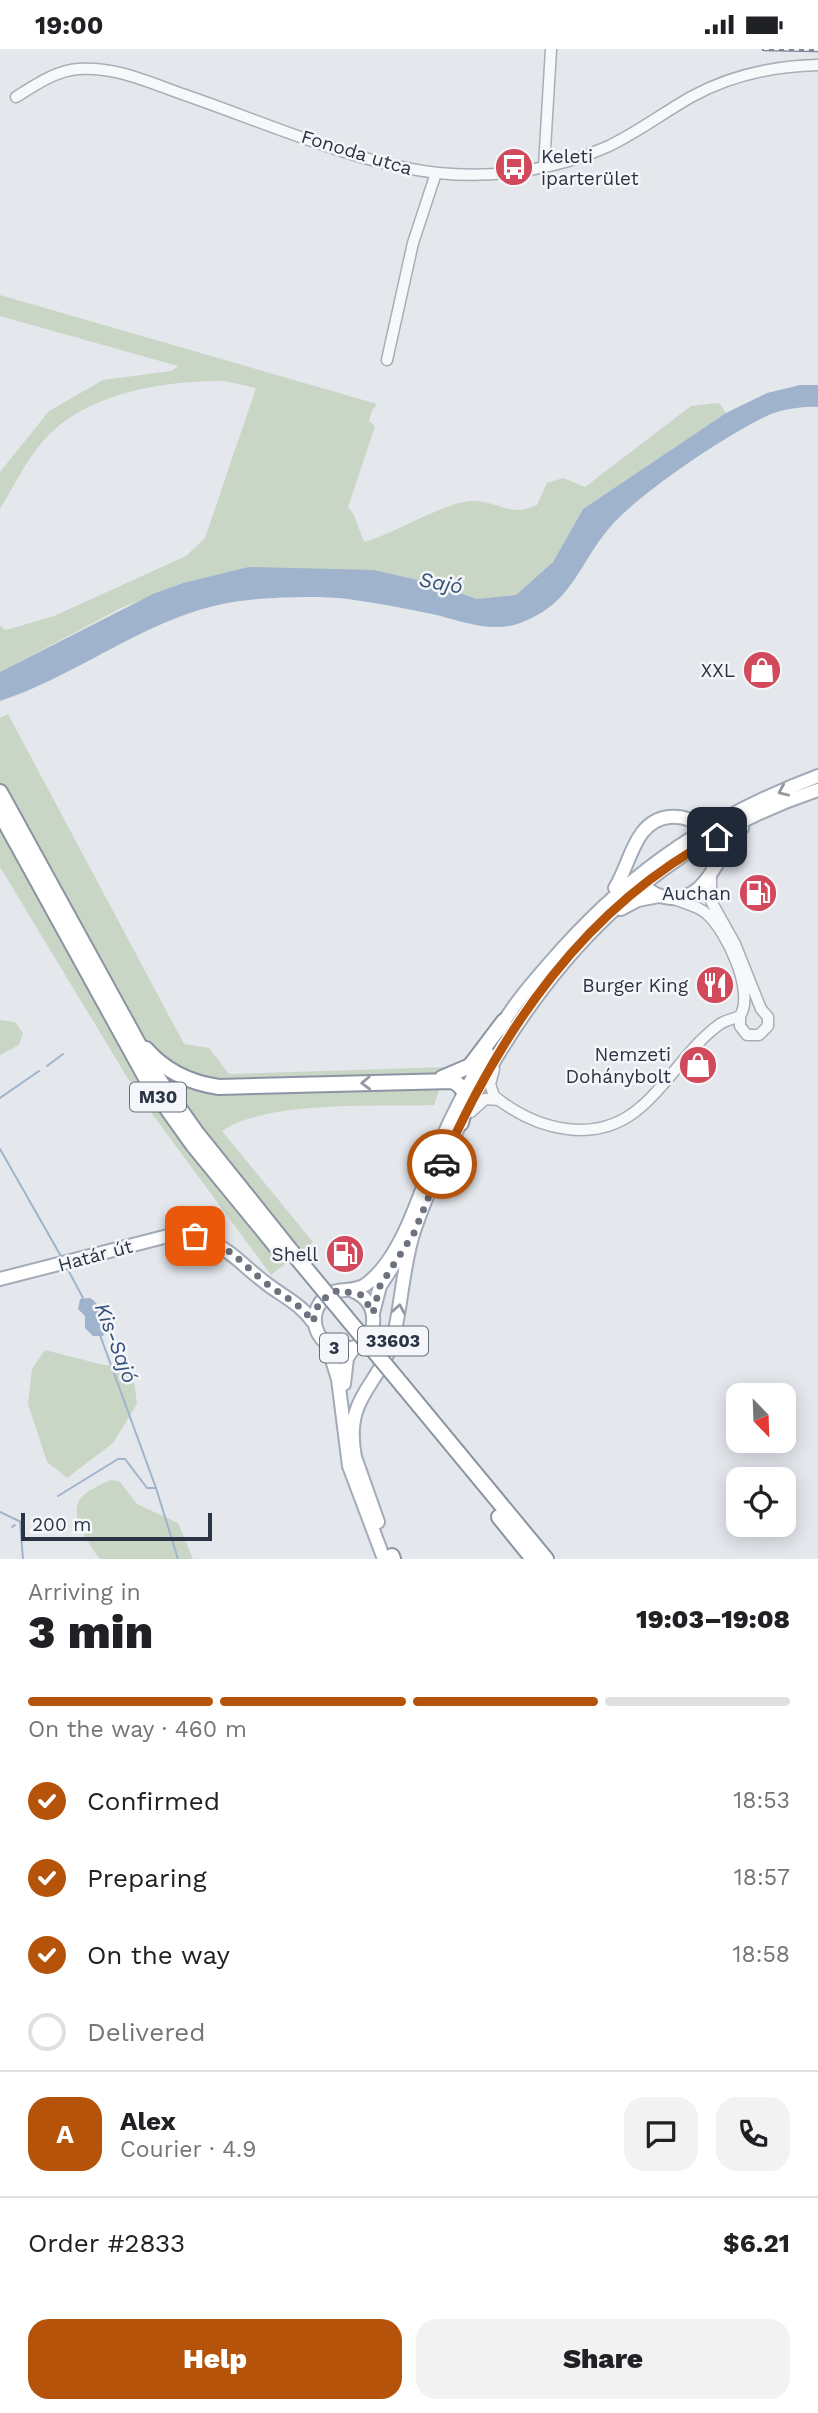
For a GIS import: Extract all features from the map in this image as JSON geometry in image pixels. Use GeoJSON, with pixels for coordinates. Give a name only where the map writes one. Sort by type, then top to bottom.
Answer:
{"type":"FeatureCollection","features":[{"type":"Feature","properties":{"kind":"highway","name":"M30"},"geometry":{"type":"LineString","coordinates":[[0,792],[116,1008],[175,1103],[289,1255]]}},
{"type":"Feature","properties":{"kind":"highway","name":"M30"},"geometry":{"type":"LineString","coordinates":[[0,813],[148,1082],[208,1164],[289,1255],[546,1559]]}},
{"type":"Feature","properties":{"kind":"highway"},"geometry":{"type":"LineString","coordinates":[[116,1008],[157,1060],[175,1073],[208,1085],[233,1088],[434,1080],[455,1082],[464,1093],[466,1103],[461,1123]]}},
{"type":"Feature","properties":{"kind":"highway"},"geometry":{"type":"LineString","coordinates":[[434,1080],[470,1066],[509,1023]]}},
{"type":"Feature","properties":{"kind":"highway","name":"M30"},"geometry":{"type":"LineString","coordinates":[[399,1388],[533,1559]]}},
{"type":"Feature","properties":{"kind":"main road","name":"3"},"geometry":{"type":"LineString","coordinates":[[354,1348],[340,1350],[318,1336],[313,1322],[317,1306],[326,1296],[338,1290],[353,1291],[365,1285],[382,1267],[411,1214],[464,1093],[547,966],[605,903],[639,879],[707,835],[818,776]]}},
{"type":"Feature","properties":{"kind":"main road","name":"3"},"geometry":{"type":"LineString","coordinates":[[750,812],[818,790]]}},
{"type":"Feature","properties":{"kind":"main road"},"geometry":{"type":"LineString","coordinates":[[605,903],[621,878],[640,834],[651,823],[665,817],[687,819],[750,812]]}},
{"type":"Feature","properties":{"kind":"main road"},"geometry":{"type":"LineString","coordinates":[[587,935],[626,905],[694,893],[750,812]]}},
{"type":"Feature","properties":{"kind":"main road"},"geometry":{"type":"LineString","coordinates":[[687,819],[707,835],[712,870]]}},
{"type":"Feature","properties":{"kind":"main road"},"geometry":{"type":"LineString","coordinates":[[634,850],[639,879],[666,897]]}},
{"type":"Feature","properties":{"kind":"main road","name":"3"},"geometry":{"type":"LineString","coordinates":[[390,1558],[348,1433],[344,1372],[354,1348],[370,1334],[380,1286],[414,1233],[445,1155],[509,1023],[639,879]]}},
{"type":"Feature","properties":{"kind":"main road","name":"33603"},"geometry":{"type":"LineString","coordinates":[[352,1439],[357,1404],[391,1347],[414,1233]]}},
{"type":"Feature","properties":{"kind":"main road","name":"Határ út"},"geometry":{"type":"LineString","coordinates":[[0,1279],[156,1239],[189,1236],[216,1242],[294,1302],[313,1322]]}},
{"type":"Feature","properties":{"kind":"main road"},"geometry":{"type":"LineString","coordinates":[[353,1291],[366,1299],[373,1313]]}},
{"type":"Feature","properties":{"kind":"main road"},"geometry":{"type":"LineString","coordinates":[[294,1302],[306,1303],[326,1296]]}},
{"type":"Feature","properties":{"kind":"main road","name":"3"},"geometry":{"type":"LineString","coordinates":[[327,1344],[338,1379],[349,1466],[390,1558]]}},
{"type":"Feature","properties":{"kind":"main road","name":"3"},"geometry":{"type":"LineString","coordinates":[[352,1439],[355,1457]]}},
{"type":"Feature","properties":{"kind":"street"},"geometry":{"type":"LineString","coordinates":[[544,166],[551,49]]}},
{"type":"Feature","properties":{"kind":"street","name":"Fonoda utca"},"geometry":{"type":"LineString","coordinates":[[16,97],[58,73],[106,69],[376,161],[436,173],[482,175],[544,166],[606,147],[690,98],[725,83],[773,69],[818,65]]}},
{"type":"Feature","properties":{"kind":"street"},"geometry":{"type":"LineString","coordinates":[[387,360],[413,243],[436,173]]}},
{"type":"Feature","properties":{"kind":"street"},"geometry":{"type":"LineString","coordinates":[[666,897],[699,909],[713,921],[742,977],[741,1018],[749,1036],[763,1033],[768,1021],[746,968],[711,901],[712,870]]}},
{"type":"Feature","properties":{"kind":"street"},"geometry":{"type":"LineString","coordinates":[[509,1023],[513,1034],[491,1077],[491,1091],[500,1100],[558,1129],[583,1131],[610,1126],[640,1108],[712,1032],[761,1009]]}},
{"type":"Feature","properties":{"kind":"street"},"geometry":{"type":"LineString","coordinates":[[445,1155],[452,1149],[476,1105],[485,1099],[500,1100]]}},
{"type":"Feature","properties":{"kind":"green space"},"geometry":{"type":"Polygon","coordinates":[[[0,295],[377,404],[369,421],[375,426],[348,507],[354,515],[364,542],[464,502],[484,502],[513,510],[537,505],[547,483],[563,478],[585,487],[691,406],[719,403],[726,413],[583,509],[553,562],[516,595],[477,599],[436,584],[374,570],[183,583],[123,607],[0,672],[0,626],[6,630],[54,616],[186,556],[205,538],[256,388],[224,381],[173,384],[125,393],[80,411],[44,440],[0,509],[0,472],[49,411],[103,380],[171,371],[178,366],[0,316],[0,295]]]}},
{"type":"Feature","properties":{"kind":"green space"},"geometry":{"type":"Polygon","coordinates":[[[8,714],[184,1044],[209,1048],[229,1074],[447,1067],[434,1105],[293,1110],[241,1121],[222,1131],[313,1242],[271,1275],[136,1092],[0,867],[0,718],[8,714]]]}},
{"type":"Feature","properties":{"kind":"green space"},"geometry":{"type":"Polygon","coordinates":[[[0,1020],[15,1022],[23,1033],[19,1045],[0,1055],[0,1020]]]}},
{"type":"Feature","properties":{"kind":"green space"},"geometry":{"type":"Polygon","coordinates":[[[45,1350],[104,1365],[132,1366],[137,1404],[113,1443],[67,1478],[47,1462],[28,1404],[32,1369],[45,1350]]]}},
{"type":"Feature","properties":{"kind":"green space"},"geometry":{"type":"Polygon","coordinates":[[[110,1480],[119,1481],[137,1504],[178,1523],[193,1559],[100,1559],[78,1521],[77,1505],[87,1493],[110,1480]]]}},
{"type":"Feature","properties":{"kind":"water"},"geometry":{"type":"Polygon","coordinates":[[[800,385],[818,385],[818,407],[794,408],[771,414],[733,434],[664,480],[611,526],[573,582],[552,605],[520,623],[487,627],[432,614],[337,598],[269,598],[222,604],[157,626],[65,673],[0,701],[0,672],[153,594],[183,583],[249,567],[374,570],[436,584],[477,599],[516,595],[553,562],[583,509],[726,413],[767,393],[800,385]]]}},
{"type":"Feature","properties":{"kind":"water"},"geometry":{"type":"Polygon","coordinates":[[[90,1298],[98,1305],[103,1315],[103,1336],[93,1336],[85,1328],[85,1316],[78,1309],[80,1299],[90,1298]]]}},
{"type":"Feature","properties":{"kind":"waterway"},"geometry":{"type":"LineString","coordinates":[[47,1066],[63,1054]]}},
{"type":"Feature","properties":{"kind":"waterway"},"geometry":{"type":"LineString","coordinates":[[0,1098],[39,1071]]}},
{"type":"Feature","properties":{"kind":"waterway","name":"Kis-Sajó"},"geometry":{"type":"LineString","coordinates":[[0,1149],[62,1258]]}},
{"type":"Feature","properties":{"kind":"waterway","name":"Kis-Sajó"},"geometry":{"type":"LineString","coordinates":[[66,1266],[83,1298]]}},
{"type":"Feature","properties":{"kind":"waterway","name":"Kis-Sajó"},"geometry":{"type":"LineString","coordinates":[[100,1335],[156,1488],[178,1559]]}},
{"type":"Feature","properties":{"kind":"waterway"},"geometry":{"type":"LineString","coordinates":[[58,1496],[118,1459],[125,1459],[147,1488],[155,1488]]}},
{"type":"Feature","properties":{"kind":"waterway"},"geometry":{"type":"LineString","coordinates":[[0,1512],[19,1521]]}},
{"type":"Feature","properties":{"kind":"waterway"},"geometry":{"type":"LineString","coordinates":[[20,1521],[23,1559]]}},
{"type":"Feature","properties":{"kind":"railway"},"geometry":{"type":"LineString","coordinates":[[764,49],[818,50]]}},
{"type":"Feature","properties":{"kind":"way so far"},"geometry":{"type":"LineString","coordinates":[[195,1236],[222,1245],[266,1283],[305,1311],[313,1322],[319,1302],[338,1290],[362,1295],[373,1313],[374,1298],[414,1233],[442,1164]]}},
{"type":"Feature","properties":{"kind":"place","name":"Keleti iparterület"},"geometry":{"type":"Point","coordinates":[514,167]}},
{"type":"Feature","properties":{"kind":"place","name":"XXL"},"geometry":{"type":"Point","coordinates":[762,670]}},
{"type":"Feature","properties":{"kind":"place","name":"Auchan"},"geometry":{"type":"Point","coordinates":[758,893]}},
{"type":"Feature","properties":{"kind":"place","name":"Burger King"},"geometry":{"type":"Point","coordinates":[715,985]}},
{"type":"Feature","properties":{"kind":"place","name":"Nemzeti Dohánybolt"},"geometry":{"type":"Point","coordinates":[698,1065]}},
{"type":"Feature","properties":{"kind":"place","name":"Shell"},"geometry":{"type":"Point","coordinates":[345,1254]}},
{"type":"Feature","properties":{"kind":"route"},"geometry":{"type":"LineString","coordinates":[[442,1164],[471,1102],[514,1025],[569,954],[612,908],[642,883],[717,837]]}},
{"type":"Feature","properties":{"kind":"water label","name":"Sajó"},"geometry":{"type":"Point","coordinates":[441,583]}}]}
